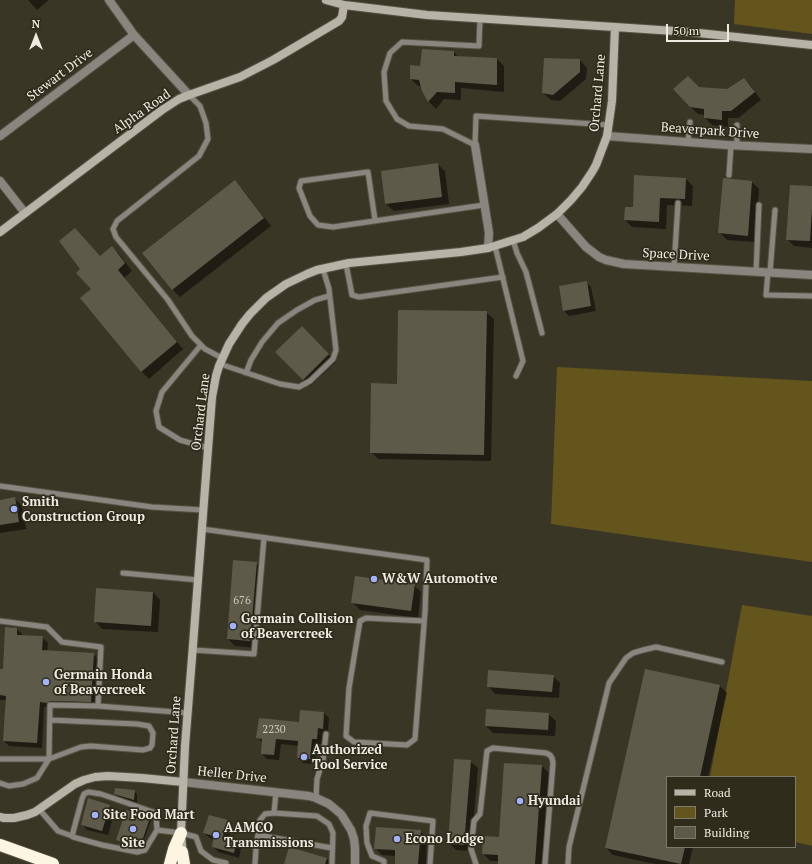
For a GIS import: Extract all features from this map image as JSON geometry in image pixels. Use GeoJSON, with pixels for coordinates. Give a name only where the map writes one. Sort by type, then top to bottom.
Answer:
{"type":"FeatureCollection","features":[{"type":"Feature","properties":{"kind":"highway"},"geometry":{"type":"LineString","coordinates":[[170,864],[174,849],[181,833]]}},
{"type":"Feature","properties":{"kind":"highway"},"geometry":{"type":"LineString","coordinates":[[0,845],[53,864]]}},
{"type":"Feature","properties":{"kind":"highway"},"geometry":{"type":"LineString","coordinates":[[0,852],[34,864]]}},
{"type":"Feature","properties":{"kind":"highway"},"geometry":{"type":"LineString","coordinates":[[182,852],[184,864]]}},
{"type":"Feature","properties":{"kind":"main road"},"geometry":{"type":"LineString","coordinates":[[326,0],[344,5],[427,15],[689,32],[812,45]]}},
{"type":"Feature","properties":{"kind":"main road","name":"Alpha Road"},"geometry":{"type":"LineString","coordinates":[[0,232],[162,110],[189,95],[240,77],[274,60],[339,21],[342,17],[344,5]]}},
{"type":"Feature","properties":{"kind":"main road","name":"Orchard Lane"},"geometry":{"type":"LineString","coordinates":[[182,852],[181,833],[185,746],[212,397],[216,376],[229,344],[250,314],[266,298],[286,284],[307,274],[346,264],[461,252],[492,247],[523,237],[557,214],[575,196],[592,172],[607,136],[612,101],[615,27]]}},
{"type":"Feature","properties":{"kind":"main road","name":"Heller Drive"},"geometry":{"type":"LineString","coordinates":[[0,817],[9,818],[35,812],[75,784],[95,777],[115,776],[183,782]]}},
{"type":"Feature","properties":{"kind":"street"},"geometry":{"type":"LineString","coordinates":[[109,0],[134,35],[189,95]]}},
{"type":"Feature","properties":{"kind":"street","name":"Stewart Drive"},"geometry":{"type":"LineString","coordinates":[[0,136],[134,35]]}},
{"type":"Feature","properties":{"kind":"street","name":"Beaverpark Drive"},"geometry":{"type":"LineString","coordinates":[[607,136],[812,149]]}},
{"type":"Feature","properties":{"kind":"street"},"geometry":{"type":"LineString","coordinates":[[475,145],[492,247]]}},
{"type":"Feature","properties":{"kind":"street"},"geometry":{"type":"LineString","coordinates":[[0,181],[25,214]]}},
{"type":"Feature","properties":{"kind":"street","name":"Space Drive"},"geometry":{"type":"LineString","coordinates":[[557,214],[586,247],[599,257],[606,260],[624,264],[812,275]]}},
{"type":"Feature","properties":{"kind":"street","name":"Heller Drive"},"geometry":{"type":"LineString","coordinates":[[183,782],[309,796],[329,804],[342,814],[351,830],[354,839],[355,864]]}},
{"type":"Feature","properties":{"kind":"lane"},"geometry":{"type":"LineString","coordinates":[[480,18],[479,46],[402,42],[390,53],[384,72],[386,101],[397,119],[409,126],[444,129],[475,145],[476,116],[609,125]]}},
{"type":"Feature","properties":{"kind":"lane"},"geometry":{"type":"LineString","coordinates":[[189,95],[200,106],[206,123],[208,139],[199,156],[117,221],[113,229],[116,237],[168,300],[192,336],[205,349],[221,361],[280,384],[299,387],[310,381],[333,359],[336,350],[329,289],[323,269]]}},
{"type":"Feature","properties":{"kind":"lane"},"geometry":{"type":"LineString","coordinates":[[688,142],[690,122]]}},
{"type":"Feature","properties":{"kind":"lane"},"geometry":{"type":"LineString","coordinates":[[729,175],[737,125]]}},
{"type":"Feature","properties":{"kind":"lane"},"geometry":{"type":"LineString","coordinates":[[375,220],[368,172],[301,182],[299,188],[310,216],[318,225],[333,226],[484,205]]}},
{"type":"Feature","properties":{"kind":"lane"},"geometry":{"type":"LineString","coordinates":[[674,267],[678,203]]}},
{"type":"Feature","properties":{"kind":"lane"},"geometry":{"type":"LineString","coordinates":[[756,272],[759,205]]}},
{"type":"Feature","properties":{"kind":"lane"},"geometry":{"type":"LineString","coordinates":[[775,210],[766,295],[812,296]]}},
{"type":"Feature","properties":{"kind":"lane"},"geometry":{"type":"LineString","coordinates":[[513,240],[526,272],[542,334]]}},
{"type":"Feature","properties":{"kind":"lane"},"geometry":{"type":"LineString","coordinates":[[492,247],[503,277],[523,361],[516,376]]}},
{"type":"Feature","properties":{"kind":"lane"},"geometry":{"type":"LineString","coordinates":[[346,264],[352,295],[359,297],[503,277]]}},
{"type":"Feature","properties":{"kind":"lane"},"geometry":{"type":"LineString","coordinates":[[246,372],[251,360],[262,342],[278,323],[315,300],[329,296]]}},
{"type":"Feature","properties":{"kind":"lane"},"geometry":{"type":"LineString","coordinates":[[201,345],[162,392],[156,411],[159,427],[180,440],[208,448]]}},
{"type":"Feature","properties":{"kind":"lane"},"geometry":{"type":"LineString","coordinates":[[0,486],[152,507],[203,510]]}},
{"type":"Feature","properties":{"kind":"lane"},"geometry":{"type":"LineString","coordinates":[[202,529],[427,560],[424,621],[415,739],[407,744],[354,742],[346,736],[349,688],[360,621],[366,618],[424,621]]}},
{"type":"Feature","properties":{"kind":"lane"},"geometry":{"type":"LineString","coordinates":[[193,650],[254,654],[264,538]]}},
{"type":"Feature","properties":{"kind":"lane"},"geometry":{"type":"LineString","coordinates":[[123,573],[198,580]]}},
{"type":"Feature","properties":{"kind":"lane"},"geometry":{"type":"LineString","coordinates":[[0,621],[47,627],[62,642],[101,647],[98,706]]}},
{"type":"Feature","properties":{"kind":"lane"},"geometry":{"type":"LineString","coordinates":[[568,864],[569,847],[609,683],[620,665],[633,653],[656,647],[722,662]]}},
{"type":"Feature","properties":{"kind":"lane"},"geometry":{"type":"LineString","coordinates":[[0,783],[9,786],[23,784],[37,778],[50,759],[50,705],[98,706],[188,712]]}},
{"type":"Feature","properties":{"kind":"lane"},"geometry":{"type":"LineString","coordinates":[[0,759],[50,759],[81,747],[91,746],[143,750],[150,748],[152,745],[153,733],[149,726],[137,724],[50,720]]}},
{"type":"Feature","properties":{"kind":"lane"},"geometry":{"type":"LineString","coordinates":[[316,798],[317,779],[324,760],[326,734]]}},
{"type":"Feature","properties":{"kind":"lane"},"geometry":{"type":"LineString","coordinates":[[476,864],[472,849],[474,822],[480,814],[487,751],[492,748],[546,752],[552,758],[553,763],[545,864]]}},
{"type":"Feature","properties":{"kind":"lane"},"geometry":{"type":"LineString","coordinates":[[39,809],[58,831],[72,836],[102,845],[137,852],[145,850],[158,830],[156,814],[101,794],[88,792],[84,794],[78,810],[72,836]]}},
{"type":"Feature","properties":{"kind":"lane"},"geometry":{"type":"LineString","coordinates":[[274,813],[276,792]]}},
{"type":"Feature","properties":{"kind":"lane"},"geometry":{"type":"LineString","coordinates":[[255,864],[260,820],[265,814],[274,813],[317,816],[329,824],[333,833],[332,864]]}},
{"type":"Feature","properties":{"kind":"lane"},"geometry":{"type":"LineString","coordinates":[[384,864],[384,861],[372,856],[368,843],[366,826],[370,813],[433,821],[430,864]]}},
{"type":"Feature","properties":{"kind":"lane"},"geometry":{"type":"LineString","coordinates":[[158,830],[181,833],[196,837],[201,851],[213,860],[226,863]]}},
{"type":"Feature","properties":{"kind":"lane"},"geometry":{"type":"LineString","coordinates":[[258,835],[332,848]]}},
{"type":"Feature","properties":{"kind":"green space"},"geometry":{"type":"Polygon","coordinates":[[[735,0],[812,0],[812,34],[734,24],[735,0]]]}},
{"type":"Feature","properties":{"kind":"green space"},"geometry":{"type":"Polygon","coordinates":[[[557,367],[812,381],[812,562],[551,524],[557,367]]]}},
{"type":"Feature","properties":{"kind":"green space"},"geometry":{"type":"Polygon","coordinates":[[[742,605],[812,616],[812,846],[796,842],[796,776],[710,776],[742,605]]]}},
{"type":"Feature","properties":{"kind":"building"},"geometry":{"type":"Polygon","coordinates":[[[422,49],[454,51],[454,56],[497,58],[497,85],[455,82],[455,93],[437,92],[428,102],[422,91],[419,80],[410,79],[410,65],[420,66],[422,49]]]}},
{"type":"Feature","properties":{"kind":"building"},"geometry":{"type":"Polygon","coordinates":[[[544,58],[580,59],[580,72],[553,95],[542,93],[544,58]]]}},
{"type":"Feature","properties":{"kind":"building"},"geometry":{"type":"Polygon","coordinates":[[[688,76],[699,87],[727,89],[744,78],[755,92],[731,111],[722,111],[722,120],[704,118],[704,109],[690,107],[673,89],[688,76]]]}},
{"type":"Feature","properties":{"kind":"building"},"geometry":{"type":"Polygon","coordinates":[[[438,163],[442,197],[385,204],[381,171],[438,163]]]}},
{"type":"Feature","properties":{"kind":"building"},"geometry":{"type":"Polygon","coordinates":[[[634,175],[686,178],[685,199],[660,198],[659,222],[624,220],[625,207],[633,207],[634,175]]]}},
{"type":"Feature","properties":{"kind":"building"},"geometry":{"type":"Polygon","coordinates":[[[723,178],[752,181],[748,236],[718,233],[723,178]]]}},
{"type":"Feature","properties":{"kind":"building"},"geometry":{"type":"Polygon","coordinates":[[[235,180],[264,218],[172,290],[142,253],[235,180]]]}},
{"type":"Feature","properties":{"kind":"building"},"geometry":{"type":"Polygon","coordinates":[[[790,185],[812,186],[810,241],[786,240],[790,185]]]}},
{"type":"Feature","properties":{"kind":"building"},"geometry":{"type":"Polygon","coordinates":[[[75,228],[100,256],[112,246],[125,263],[118,270],[177,342],[141,372],[80,298],[91,289],[76,273],[80,269],[59,241],[75,228]]]}},
{"type":"Feature","properties":{"kind":"building"},"geometry":{"type":"Polygon","coordinates":[[[587,281],[591,306],[563,311],[559,286],[587,281]]]}},
{"type":"Feature","properties":{"kind":"building"},"geometry":{"type":"Polygon","coordinates":[[[398,310],[487,311],[484,455],[370,453],[371,383],[397,384],[398,310]]]}},
{"type":"Feature","properties":{"kind":"building"},"geometry":{"type":"Polygon","coordinates":[[[302,326],[329,354],[303,380],[275,352],[302,326]]]}},
{"type":"Feature","properties":{"kind":"building"},"geometry":{"type":"Polygon","coordinates":[[[15,497],[19,522],[0,525],[0,500],[15,497]]]}},
{"type":"Feature","properties":{"kind":"building"},"geometry":{"type":"Polygon","coordinates":[[[233,560],[257,562],[250,641],[227,639],[233,560]]]}},
{"type":"Feature","properties":{"kind":"building"},"geometry":{"type":"Polygon","coordinates":[[[355,576],[415,584],[411,611],[351,603],[355,576]]]}},
{"type":"Feature","properties":{"kind":"building"},"geometry":{"type":"Polygon","coordinates":[[[96,588],[153,592],[151,626],[94,622],[96,588]]]}},
{"type":"Feature","properties":{"kind":"building","name":"Germain Honda of Beavercreek"},"geometry":{"type":"Polygon","coordinates":[[[5,627],[17,628],[17,635],[43,636],[42,650],[94,653],[91,702],[40,702],[37,743],[3,741],[6,696],[0,695],[0,669],[3,669],[5,627]]]}},
{"type":"Feature","properties":{"kind":"building"},"geometry":{"type":"Polygon","coordinates":[[[645,669],[720,685],[700,776],[666,776],[666,848],[685,848],[681,864],[605,848],[645,669]]]}},
{"type":"Feature","properties":{"kind":"building"},"geometry":{"type":"Polygon","coordinates":[[[488,670],[554,675],[552,692],[487,687],[488,670]]]}},
{"type":"Feature","properties":{"kind":"building"},"geometry":{"type":"Polygon","coordinates":[[[486,709],[549,713],[548,730],[485,726],[486,709]]]}},
{"type":"Feature","properties":{"kind":"building"},"geometry":{"type":"Polygon","coordinates":[[[300,710],[324,712],[323,729],[318,728],[317,739],[312,739],[310,759],[297,758],[298,741],[276,739],[274,755],[261,754],[262,739],[256,738],[259,718],[299,722],[300,710]]]}},
{"type":"Feature","properties":{"kind":"building"},"geometry":{"type":"Polygon","coordinates":[[[454,759],[471,760],[464,845],[448,844],[454,759]]]}},
{"type":"Feature","properties":{"kind":"building","name":"Hyundai"},"geometry":{"type":"Polygon","coordinates":[[[504,763],[542,765],[535,864],[498,864],[498,855],[482,854],[483,836],[499,837],[504,763]]]}},
{"type":"Feature","properties":{"kind":"building"},"geometry":{"type":"Polygon","coordinates":[[[115,788],[135,790],[134,800],[114,794],[115,788]]]}},
{"type":"Feature","properties":{"kind":"building","name":"Site Food Mart"},"geometry":{"type":"Polygon","coordinates":[[[88,798],[110,805],[102,831],[81,825],[88,798]]]}},
{"type":"Feature","properties":{"kind":"building","name":"Site"},"geometry":{"type":"Polygon","coordinates":[[[126,810],[150,818],[140,847],[138,848],[116,840],[126,810]]]}},
{"type":"Feature","properties":{"kind":"building","name":"AAMCO Transmissions"},"geometry":{"type":"Polygon","coordinates":[[[209,815],[228,820],[222,839],[236,843],[234,853],[212,847],[214,836],[203,833],[209,815]]]}},
{"type":"Feature","properties":{"kind":"building","name":"Econo Lodge"},"geometry":{"type":"Polygon","coordinates":[[[376,827],[421,830],[418,864],[395,864],[395,850],[374,849],[376,827]]]}},
{"type":"Feature","properties":{"kind":"building"},"geometry":{"type":"Polygon","coordinates":[[[289,847],[327,858],[325,864],[284,864],[289,847]]]}},
{"type":"Feature","properties":{"kind":"place","name":"Smith Construction Group"},"geometry":{"type":"Point","coordinates":[14,509]}},
{"type":"Feature","properties":{"kind":"place","name":"W&W Automotive"},"geometry":{"type":"Point","coordinates":[374,579]}},
{"type":"Feature","properties":{"kind":"place","name":"Germain Collision of Beavercreek"},"geometry":{"type":"Point","coordinates":[233,626]}},
{"type":"Feature","properties":{"kind":"place","name":"Germain Honda of Beavercreek"},"geometry":{"type":"Point","coordinates":[46,682]}},
{"type":"Feature","properties":{"kind":"place","name":"Authorized Tool Service"},"geometry":{"type":"Point","coordinates":[304,757]}},
{"type":"Feature","properties":{"kind":"place","name":"Hyundai"},"geometry":{"type":"Point","coordinates":[520,801]}},
{"type":"Feature","properties":{"kind":"place","name":"Site Food Mart"},"geometry":{"type":"Point","coordinates":[95,815]}},
{"type":"Feature","properties":{"kind":"place","name":"Site"},"geometry":{"type":"Point","coordinates":[133,829]}},
{"type":"Feature","properties":{"kind":"place","name":"AAMCO Transmissions"},"geometry":{"type":"Point","coordinates":[216,835]}},
{"type":"Feature","properties":{"kind":"place","name":"Econo Lodge"},"geometry":{"type":"Point","coordinates":[397,839]}}]}
